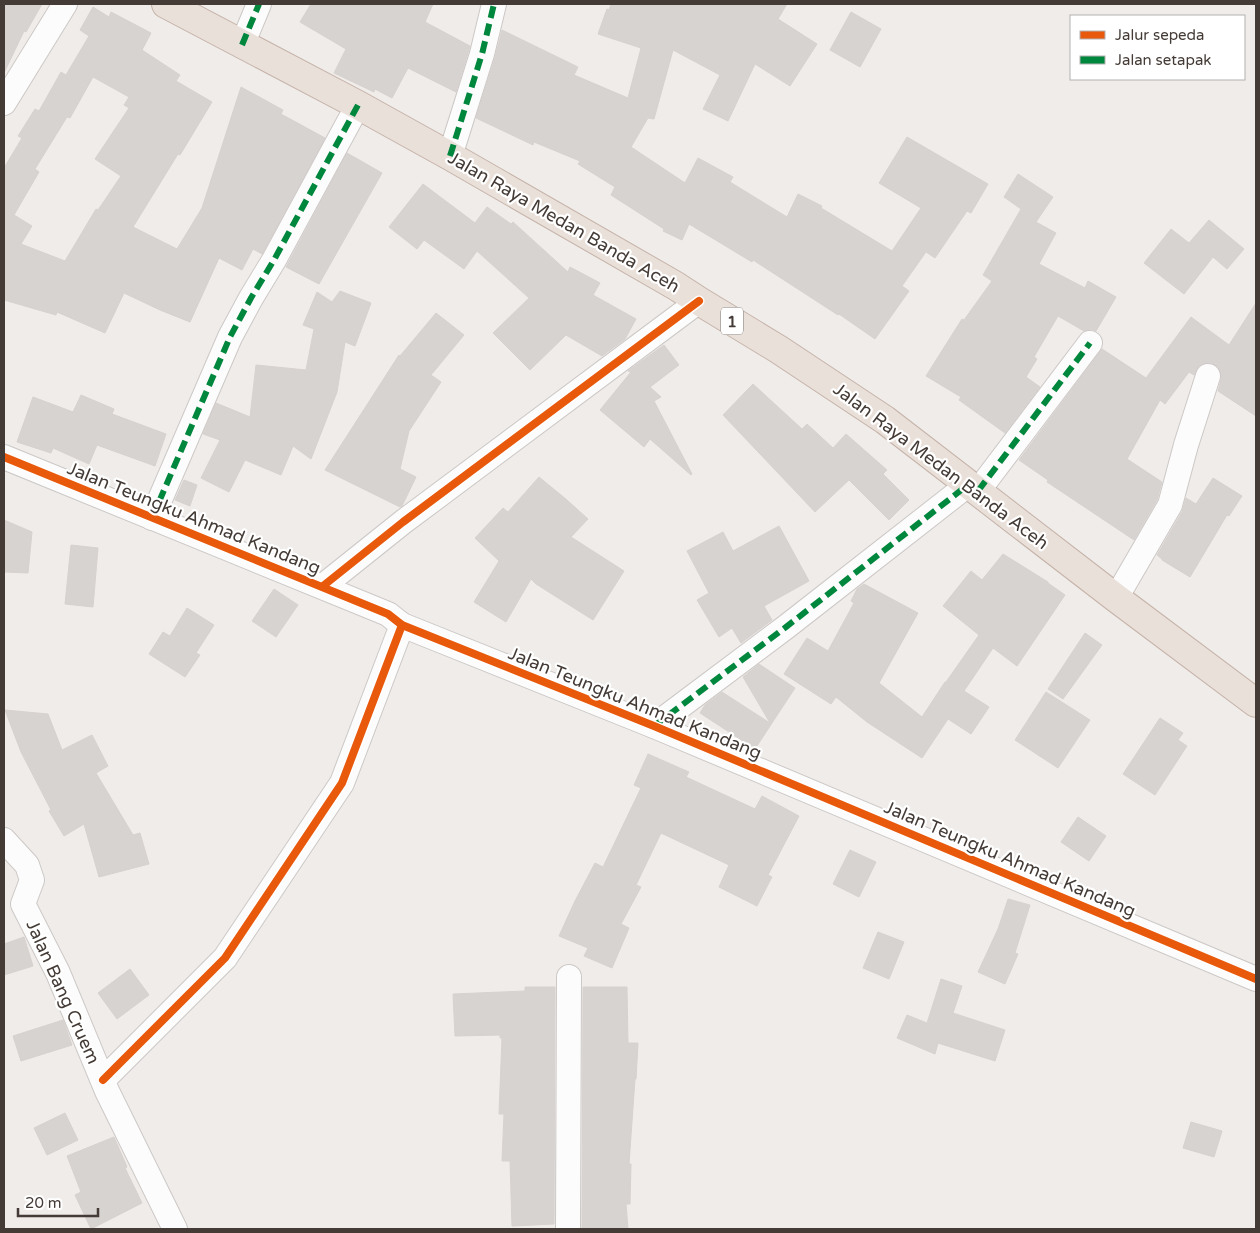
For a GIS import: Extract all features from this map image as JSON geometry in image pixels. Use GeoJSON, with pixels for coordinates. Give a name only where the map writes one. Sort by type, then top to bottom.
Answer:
{"type":"FeatureCollection","features":[{"type":"Feature","properties":{"kind":"highway","name":"Jalan Raya Medan Banda Aceh"},"geometry":{"type":"LineString","coordinates":[[166,4],[358,105],[450,156],[668,281],[778,349],[885,420],[1256,703]]}},
{"type":"Feature","properties":{"kind":"street"},"geometry":{"type":"LineString","coordinates":[[4,103],[66,4]]}},
{"type":"Feature","properties":{"kind":"street"},"geometry":{"type":"LineString","coordinates":[[242,45],[260,4]]}},
{"type":"Feature","properties":{"kind":"street"},"geometry":{"type":"LineString","coordinates":[[450,156],[482,54],[494,4]]}},
{"type":"Feature","properties":{"kind":"street"},"geometry":{"type":"LineString","coordinates":[[152,518],[230,337],[358,105]]}},
{"type":"Feature","properties":{"kind":"street"},"geometry":{"type":"LineString","coordinates":[[323,586],[403,522],[699,301]]}},
{"type":"Feature","properties":{"kind":"street"},"geometry":{"type":"LineString","coordinates":[[654,726],[974,488],[1090,343]]}},
{"type":"Feature","properties":{"kind":"street"},"geometry":{"type":"LineString","coordinates":[[1116,598],[1170,505],[1186,445],[1208,376]]}},
{"type":"Feature","properties":{"kind":"street","name":"Jalan Teungku Ahmad Kandang"},"geometry":{"type":"LineString","coordinates":[[4,457],[323,586],[388,614],[402,625],[654,726],[1256,979]]}},
{"type":"Feature","properties":{"kind":"street"},"geometry":{"type":"LineString","coordinates":[[102,1080],[225,958],[342,783],[402,625]]}},
{"type":"Feature","properties":{"kind":"street","name":"Jalan Bang Cruem"},"geometry":{"type":"LineString","coordinates":[[4,840],[26,865],[32,880],[23,904],[58,973],[102,1080],[175,1229]]}},
{"type":"Feature","properties":{"kind":"street"},"geometry":{"type":"LineString","coordinates":[[568,977],[568,1229]]}},
{"type":"Feature","properties":{"kind":"building"},"geometry":{"type":"Polygon","coordinates":[[[4,4],[42,4],[26,32],[24,31],[4,73],[4,4]]]}},
{"type":"Feature","properties":{"kind":"building"},"geometry":{"type":"Polygon","coordinates":[[[311,4],[433,4],[425,22],[470,46],[456,92],[408,68],[392,98],[375,89],[374,92],[334,73],[346,49],[300,22],[311,4]]]}},
{"type":"Feature","properties":{"kind":"building"},"geometry":{"type":"Polygon","coordinates":[[[611,4],[787,4],[778,19],[817,44],[790,86],[755,64],[728,121],[703,109],[720,75],[673,50],[654,119],[648,118],[631,147],[685,183],[698,158],[733,177],[730,182],[787,217],[798,194],[822,206],[821,208],[892,251],[921,208],[879,183],[907,137],[988,184],[971,213],[967,211],[935,258],[926,252],[902,286],[909,291],[875,339],[753,260],[752,262],[689,224],[682,240],[663,231],[664,229],[611,195],[615,187],[578,164],[580,161],[534,142],[533,145],[476,118],[502,30],[578,67],[574,75],[628,98],[641,48],[598,34],[607,9],[609,10],[611,4]]]}},
{"type":"Feature","properties":{"kind":"building"},"geometry":{"type":"Polygon","coordinates":[[[93,7],[109,17],[111,12],[151,33],[142,50],[180,75],[176,81],[212,102],[133,227],[177,249],[202,208],[241,87],[283,110],[281,114],[325,138],[262,254],[253,249],[242,270],[219,258],[190,322],[124,293],[105,333],[57,312],[56,315],[4,300],[4,168],[22,138],[18,136],[35,109],[39,111],[61,72],[66,75],[89,36],[80,30],[93,7]],[[93,77],[70,118],[67,117],[35,169],[39,172],[14,215],[32,226],[21,244],[65,261],[96,209],[98,210],[121,176],[95,159],[129,108],[124,105],[129,97],[93,77]]]}},
{"type":"Feature","properties":{"kind":"building"},"geometry":{"type":"Polygon","coordinates":[[[851,12],[881,29],[860,67],[830,50],[851,12]]]}},
{"type":"Feature","properties":{"kind":"building"},"geometry":{"type":"Polygon","coordinates":[[[347,153],[382,173],[319,284],[286,267],[347,153]]]}},
{"type":"Feature","properties":{"kind":"building"},"geometry":{"type":"Polygon","coordinates":[[[1018,174],[1053,197],[1036,222],[1056,233],[1039,264],[1085,288],[1088,281],[1116,297],[1096,331],[1091,329],[1084,331],[1058,316],[1034,357],[1037,359],[1026,377],[1040,387],[1005,433],[959,400],[961,397],[926,376],[962,319],[964,320],[992,281],[983,275],[1021,209],[1004,197],[1018,174]]]}},
{"type":"Feature","properties":{"kind":"building"},"geometry":{"type":"Polygon","coordinates":[[[423,184],[475,223],[487,207],[511,224],[513,222],[568,272],[570,267],[600,283],[593,295],[636,319],[625,339],[602,356],[566,335],[530,370],[493,333],[529,298],[477,251],[464,269],[424,240],[417,249],[389,227],[423,184]]]}},
{"type":"Feature","properties":{"kind":"building"},"geometry":{"type":"Polygon","coordinates":[[[1209,220],[1244,249],[1227,269],[1213,257],[1184,294],[1144,263],[1171,229],[1189,243],[1209,220]]]}},
{"type":"Feature","properties":{"kind":"building"},"geometry":{"type":"Polygon","coordinates":[[[340,291],[371,303],[355,346],[345,342],[337,392],[311,459],[293,446],[281,475],[245,460],[229,492],[201,478],[220,440],[203,434],[216,403],[250,417],[256,365],[306,370],[314,329],[303,325],[317,292],[332,302],[340,291]]]}},
{"type":"Feature","properties":{"kind":"building"},"geometry":{"type":"Polygon","coordinates":[[[1256,303],[1256,416],[1218,391],[1221,374],[1218,367],[1212,363],[1199,366],[1194,375],[1189,372],[1165,404],[1160,400],[1127,459],[1162,482],[1157,500],[1134,540],[1047,482],[1048,480],[1019,460],[1102,349],[1146,378],[1191,317],[1229,345],[1256,303]]]}},
{"type":"Feature","properties":{"kind":"building"},"geometry":{"type":"Polygon","coordinates":[[[436,313],[464,335],[431,375],[441,382],[409,431],[400,469],[416,477],[400,507],[325,470],[399,355],[436,313]]]}},
{"type":"Feature","properties":{"kind":"building"},"geometry":{"type":"Polygon","coordinates":[[[664,345],[679,365],[650,387],[661,397],[654,401],[691,475],[650,439],[644,447],[600,410],[631,372],[628,371],[664,345]]]}},
{"type":"Feature","properties":{"kind":"building"},"geometry":{"type":"Polygon","coordinates":[[[753,384],[802,429],[807,424],[833,448],[846,434],[887,470],[883,474],[909,500],[889,520],[849,480],[815,512],[723,415],[753,384]]]}},
{"type":"Feature","properties":{"kind":"building"},"geometry":{"type":"Polygon","coordinates":[[[81,395],[114,409],[112,414],[166,434],[155,466],[97,445],[89,464],[53,448],[51,453],[17,442],[33,397],[73,412],[81,395]]]}},
{"type":"Feature","properties":{"kind":"building"},"geometry":{"type":"Polygon","coordinates":[[[539,477],[588,519],[571,537],[624,571],[593,620],[531,579],[506,622],[474,602],[499,561],[475,538],[503,508],[508,512],[539,477]]]}},
{"type":"Feature","properties":{"kind":"building"},"geometry":{"type":"Polygon","coordinates":[[[1213,478],[1242,496],[1229,516],[1227,515],[1190,577],[1157,555],[1182,512],[1186,498],[1196,504],[1213,478]]]}},
{"type":"Feature","properties":{"kind":"building"},"geometry":{"type":"Polygon","coordinates":[[[184,480],[197,485],[190,506],[175,500],[184,480]]]}},
{"type":"Feature","properties":{"kind":"building"},"geometry":{"type":"Polygon","coordinates":[[[4,520],[32,532],[28,573],[4,572],[4,520]]]}},
{"type":"Feature","properties":{"kind":"building"},"geometry":{"type":"Polygon","coordinates":[[[779,526],[809,581],[764,606],[772,620],[741,643],[732,628],[719,637],[697,600],[709,593],[687,551],[723,532],[733,551],[779,526]]]}},
{"type":"Feature","properties":{"kind":"building"},"geometry":{"type":"Polygon","coordinates":[[[71,545],[98,548],[93,607],[65,604],[71,545]]]}},
{"type":"Feature","properties":{"kind":"building"},"geometry":{"type":"Polygon","coordinates":[[[1003,554],[1065,595],[1017,666],[993,648],[964,691],[989,707],[971,734],[948,719],[922,758],[867,722],[836,697],[831,704],[784,674],[807,638],[828,651],[854,603],[851,601],[857,589],[864,584],[918,613],[879,683],[922,717],[979,635],[943,606],[971,571],[982,580],[1003,554]]]}},
{"type":"Feature","properties":{"kind":"building"},"geometry":{"type":"Polygon","coordinates":[[[274,589],[298,605],[276,637],[252,621],[274,589]]]}},
{"type":"Feature","properties":{"kind":"building"},"geometry":{"type":"Polygon","coordinates":[[[187,608],[214,625],[196,653],[200,655],[185,677],[149,654],[163,632],[170,636],[187,608]]]}},
{"type":"Feature","properties":{"kind":"building"},"geometry":{"type":"Polygon","coordinates":[[[1085,633],[1102,645],[1063,699],[1048,689],[1085,633]]]}},
{"type":"Feature","properties":{"kind":"building"},"geometry":{"type":"Polygon","coordinates":[[[759,664],[795,688],[755,749],[700,713],[705,705],[722,692],[770,723],[743,677],[759,664]]]}},
{"type":"Feature","properties":{"kind":"building"},"geometry":{"type":"Polygon","coordinates":[[[1046,692],[1090,720],[1058,768],[1015,740],[1046,692]]]}},
{"type":"Feature","properties":{"kind":"building"},"geometry":{"type":"Polygon","coordinates":[[[5,710],[48,714],[62,750],[92,735],[108,766],[96,773],[133,835],[140,833],[149,864],[99,877],[84,824],[64,836],[49,811],[51,810],[21,752],[5,710]]]}},
{"type":"Feature","properties":{"kind":"building"},"geometry":{"type":"Polygon","coordinates":[[[1160,718],[1183,733],[1178,740],[1187,746],[1155,795],[1123,774],[1160,718]]]}},
{"type":"Feature","properties":{"kind":"building"},"geometry":{"type":"Polygon","coordinates":[[[648,754],[689,772],[686,777],[755,809],[762,796],[799,816],[768,875],[772,877],[757,906],[719,887],[729,865],[661,833],[636,885],[641,887],[621,924],[629,928],[612,968],[584,956],[588,948],[559,936],[595,863],[603,867],[641,788],[634,785],[648,754]]]}},
{"type":"Feature","properties":{"kind":"building"},"geometry":{"type":"Polygon","coordinates":[[[1078,817],[1106,836],[1089,861],[1061,842],[1078,817]]]}},
{"type":"Feature","properties":{"kind":"building"},"geometry":{"type":"Polygon","coordinates":[[[850,850],[876,862],[859,897],[833,884],[850,850]]]}},
{"type":"Feature","properties":{"kind":"building"},"geometry":{"type":"Polygon","coordinates":[[[1008,899],[1030,905],[1015,953],[1018,954],[1005,984],[978,972],[998,929],[1008,899]]]}},
{"type":"Feature","properties":{"kind":"building"},"geometry":{"type":"Polygon","coordinates":[[[878,932],[904,942],[889,979],[863,968],[878,932]]]}},
{"type":"Feature","properties":{"kind":"building"},"geometry":{"type":"Polygon","coordinates":[[[24,937],[33,966],[4,975],[4,944],[24,937]]]}},
{"type":"Feature","properties":{"kind":"building"},"geometry":{"type":"Polygon","coordinates":[[[130,969],[149,995],[117,1019],[98,993],[130,969]]]}},
{"type":"Feature","properties":{"kind":"building"},"geometry":{"type":"Polygon","coordinates":[[[941,979],[962,986],[953,1013],[1005,1030],[995,1061],[938,1043],[935,1054],[897,1038],[907,1015],[927,1023],[941,979]]]}},
{"type":"Feature","properties":{"kind":"building"},"geometry":{"type":"Polygon","coordinates":[[[525,987],[555,987],[554,1224],[512,1226],[510,1161],[502,1161],[504,1114],[499,1114],[502,1038],[500,1038],[500,1035],[455,1036],[453,994],[525,991],[525,987]]]}},
{"type":"Feature","properties":{"kind":"building"},"geometry":{"type":"Polygon","coordinates":[[[583,987],[627,987],[628,1043],[638,1043],[629,1164],[631,1164],[630,1204],[626,1204],[628,1229],[582,1229],[583,987]]]}},
{"type":"Feature","properties":{"kind":"building"},"geometry":{"type":"Polygon","coordinates":[[[63,1020],[72,1045],[21,1061],[13,1036],[63,1020]]]}},
{"type":"Feature","properties":{"kind":"building"},"geometry":{"type":"Polygon","coordinates":[[[65,1113],[78,1140],[47,1155],[34,1128],[65,1113]]]}},
{"type":"Feature","properties":{"kind":"building"},"geometry":{"type":"Polygon","coordinates":[[[1191,1122],[1222,1131],[1214,1157],[1183,1148],[1191,1122]]]}},
{"type":"Feature","properties":{"kind":"building"},"geometry":{"type":"Polygon","coordinates":[[[114,1137],[127,1167],[125,1168],[142,1203],[91,1229],[75,1195],[81,1192],[67,1156],[114,1137]]]}},
{"type":"Feature","properties":{"kind":"marked path"},"geometry":{"type":"LineString","coordinates":[[242,45],[259,4]]}},
{"type":"Feature","properties":{"kind":"marked path"},"geometry":{"type":"LineString","coordinates":[[450,156],[482,54],[494,4]]}},
{"type":"Feature","properties":{"kind":"marked path"},"geometry":{"type":"LineString","coordinates":[[152,518],[230,337],[358,105]]}},
{"type":"Feature","properties":{"kind":"marked path"},"geometry":{"type":"LineString","coordinates":[[978,491],[1090,343]]}},
{"type":"Feature","properties":{"kind":"marked path"},"geometry":{"type":"LineString","coordinates":[[654,726],[786,627],[969,484]]}},
{"type":"Feature","properties":{"kind":"cycle path"},"geometry":{"type":"LineString","coordinates":[[323,586],[403,522],[699,301]]}},
{"type":"Feature","properties":{"kind":"cycle path"},"geometry":{"type":"LineString","coordinates":[[4,457],[388,614],[402,625],[654,726],[1256,979]]}},
{"type":"Feature","properties":{"kind":"cycle path"},"geometry":{"type":"LineString","coordinates":[[103,1080],[225,958],[342,783],[402,625]]}}]}
